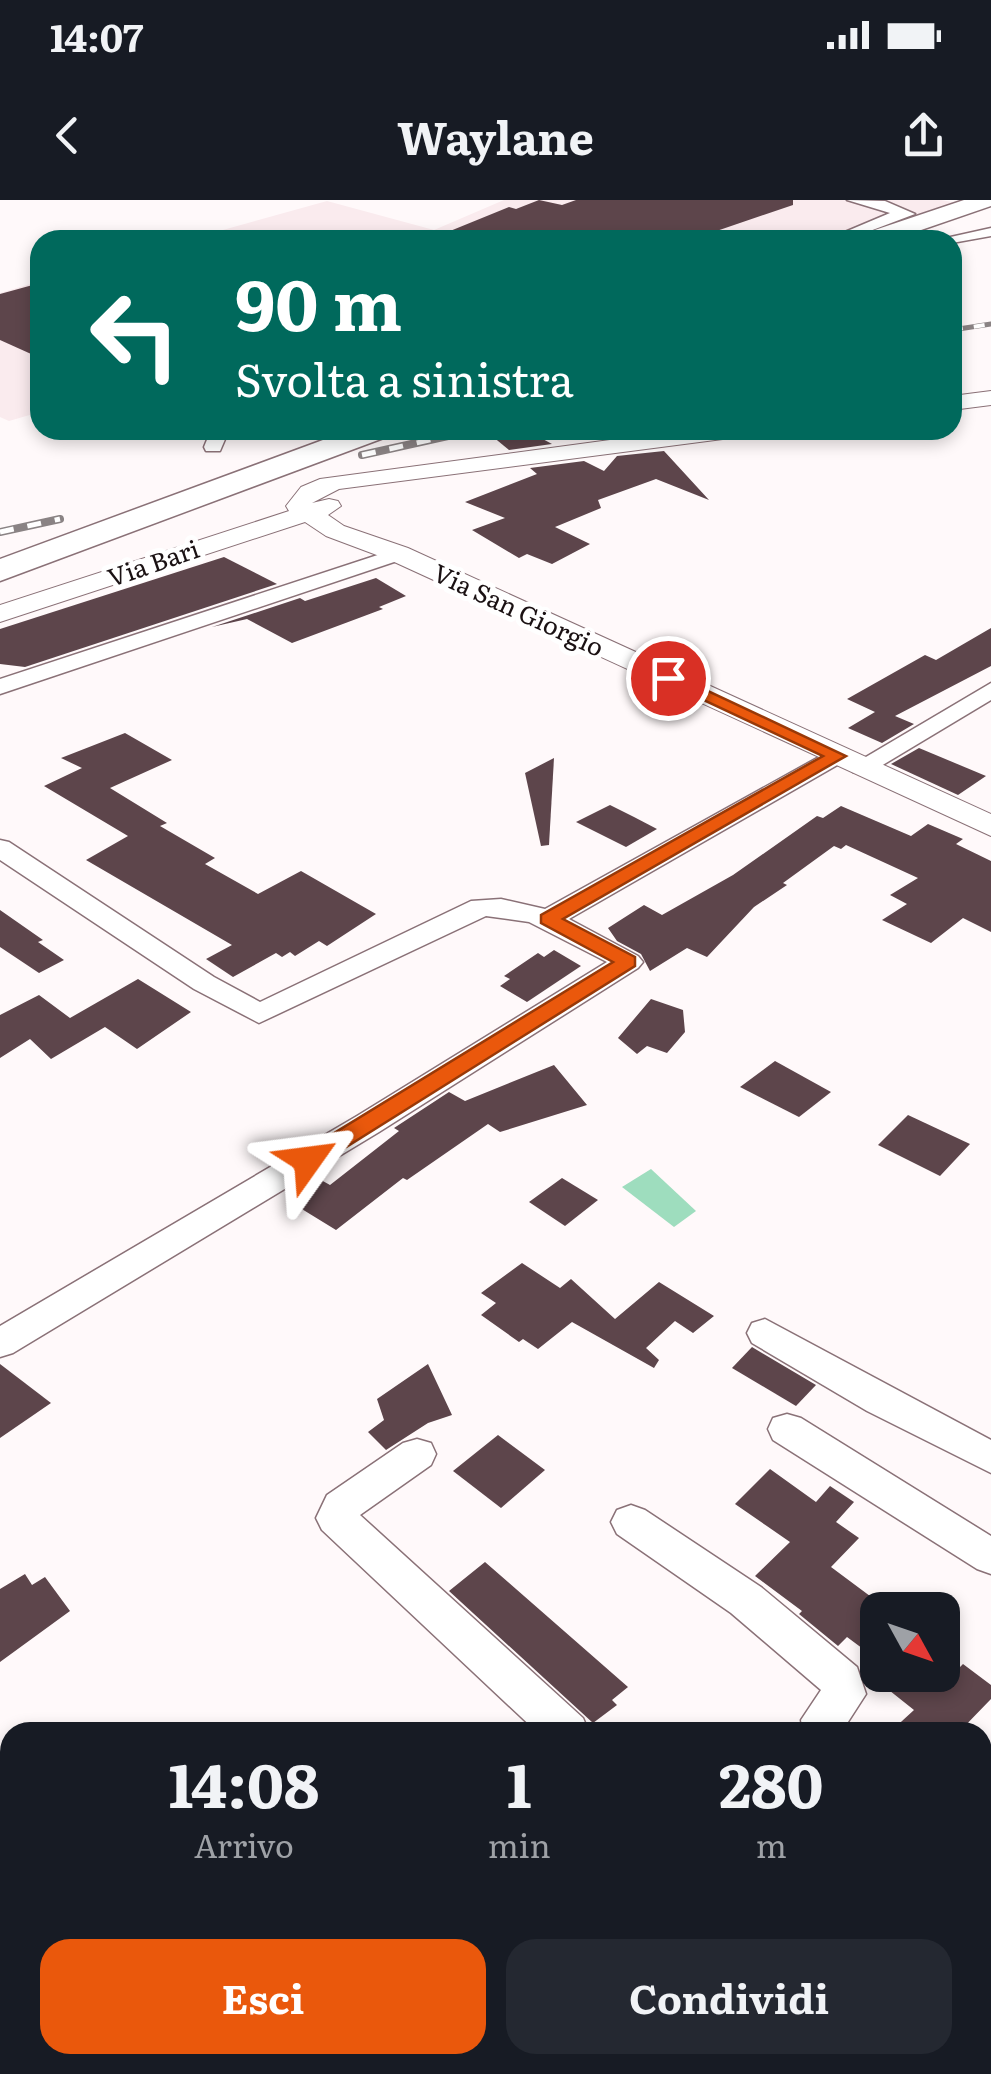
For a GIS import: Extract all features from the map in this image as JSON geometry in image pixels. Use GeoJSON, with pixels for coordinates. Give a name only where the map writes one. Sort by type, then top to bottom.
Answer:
{"type":"FeatureCollection","features":[{"type":"Feature","properties":{"kind":"highway"},"geometry":{"type":"LineString","coordinates":[[898,230],[988,200]]}},
{"type":"Feature","properties":{"kind":"highway"},"geometry":{"type":"LineString","coordinates":[[929,230],[991,208]]}},
{"type":"Feature","properties":{"kind":"highway"},"geometry":{"type":"LineString","coordinates":[[882,230],[905,214],[960,209]]}},
{"type":"Feature","properties":{"kind":"highway"},"geometry":{"type":"LineString","coordinates":[[949,230],[976,222],[991,223]]}},
{"type":"Feature","properties":{"kind":"highway"},"geometry":{"type":"LineString","coordinates":[[0,555],[315,440]]}},
{"type":"Feature","properties":{"kind":"highway"},"geometry":{"type":"LineString","coordinates":[[0,570],[351,440]]}},
{"type":"Feature","properties":{"kind":"street"},"geometry":{"type":"LineString","coordinates":[[854,200],[885,205],[905,214]]}},
{"type":"Feature","properties":{"kind":"street"},"geometry":{"type":"LineString","coordinates":[[861,230],[905,214]]}},
{"type":"Feature","properties":{"kind":"street"},"geometry":{"type":"LineString","coordinates":[[962,237],[991,232]]}},
{"type":"Feature","properties":{"kind":"street"},"geometry":{"type":"LineString","coordinates":[[962,402],[991,398]]}},
{"type":"Feature","properties":{"kind":"street"},"geometry":{"type":"LineString","coordinates":[[308,512],[298,506],[301,498],[332,484],[659,440]]}},
{"type":"Feature","properties":{"kind":"street"},"geometry":{"type":"LineString","coordinates":[[356,511],[486,462]]}},
{"type":"Feature","properties":{"kind":"street","name":"Via San Giorgio"},"geometry":{"type":"LineString","coordinates":[[308,512],[356,511]]}},
{"type":"Feature","properties":{"kind":"street","name":"Via San Giorgio"},"geometry":{"type":"LineString","coordinates":[[220,540],[289,530],[356,511]]}},
{"type":"Feature","properties":{"kind":"street","name":"Via San Giorgio"},"geometry":{"type":"LineString","coordinates":[[356,511],[386,549],[991,826]]}},
{"type":"Feature","properties":{"kind":"street","name":"Via Bari"},"geometry":{"type":"LineString","coordinates":[[0,614],[308,512],[356,511]]}},
{"type":"Feature","properties":{"kind":"street"},"geometry":{"type":"LineString","coordinates":[[0,687],[386,549]]}},
{"type":"Feature","properties":{"kind":"street"},"geometry":{"type":"LineString","coordinates":[[548,919],[991,690]]}},
{"type":"Feature","properties":{"kind":"street"},"geometry":{"type":"LineString","coordinates":[[0,848],[259,1014],[480,907],[502,906],[548,919],[628,962],[368,1124],[0,1343]]}},
{"type":"Feature","properties":{"kind":"street"},"geometry":{"type":"LineString","coordinates":[[765,1333],[880,1401],[991,1458]]}},
{"type":"Feature","properties":{"kind":"street"},"geometry":{"type":"LineString","coordinates":[[788,1430],[991,1557]]}},
{"type":"Feature","properties":{"kind":"street"},"geometry":{"type":"LineString","coordinates":[[418,1454],[341,1507],[336,1518],[556,1722]]}},
{"type":"Feature","properties":{"kind":"street"},"geometry":{"type":"LineString","coordinates":[[631,1522],[746,1600],[842,1681],[844,1694],[823,1722]]}},
{"type":"Feature","properties":{"kind":"shaded area"},"geometry":{"type":"Polygon","coordinates":[[[504,200],[941,200],[963,204],[873,230],[434,230],[504,200]]]}},
{"type":"Feature","properties":{"kind":"shaded area"},"geometry":{"type":"Polygon","coordinates":[[[327,201],[434,230],[223,230],[327,201]]]}},
{"type":"Feature","properties":{"kind":"shaded area"},"geometry":{"type":"Polygon","coordinates":[[[30,284],[30,415],[9,421],[0,417],[0,293],[30,284]]]}},
{"type":"Feature","properties":{"kind":"shaded area"},"geometry":{"type":"Polygon","coordinates":[[[651,1169],[696,1211],[674,1227],[622,1187],[651,1169]]]}},
{"type":"Feature","properties":{"kind":"building"},"geometry":{"type":"Polygon","coordinates":[[[539,200],[562,205],[576,200],[793,200],[793,205],[720,230],[453,230],[509,207],[516,209],[539,200]]]}},
{"type":"Feature","properties":{"kind":"building"},"geometry":{"type":"Polygon","coordinates":[[[30,286],[30,354],[0,340],[0,294],[30,286]]]}},
{"type":"Feature","properties":{"kind":"building"},"geometry":{"type":"Polygon","coordinates":[[[497,440],[545,440],[552,444],[509,450],[497,440]]]}},
{"type":"Feature","properties":{"kind":"building"},"geometry":{"type":"Polygon","coordinates":[[[664,451],[709,500],[656,479],[598,500],[601,508],[555,527],[590,544],[552,564],[527,554],[519,558],[472,530],[505,518],[465,502],[537,474],[530,468],[584,461],[604,471],[617,456],[664,451]]]}},
{"type":"Feature","properties":{"kind":"building"},"geometry":{"type":"Polygon","coordinates":[[[224,557],[277,584],[25,667],[0,664],[0,629],[224,557]]]}},
{"type":"Feature","properties":{"kind":"building"},"geometry":{"type":"Polygon","coordinates":[[[376,578],[406,596],[379,607],[383,609],[292,643],[247,619],[212,627],[300,598],[305,601],[376,578]]]}},
{"type":"Feature","properties":{"kind":"building"},"geometry":{"type":"Polygon","coordinates":[[[991,628],[991,666],[895,716],[914,724],[882,743],[848,728],[875,712],[847,699],[925,655],[936,660],[991,628]]]}},
{"type":"Feature","properties":{"kind":"building"},"geometry":{"type":"Polygon","coordinates":[[[125,733],[172,760],[110,788],[167,823],[160,826],[215,858],[205,864],[258,894],[301,871],[376,914],[327,946],[319,941],[295,956],[290,952],[282,957],[276,953],[233,977],[206,959],[232,945],[86,860],[128,836],[44,786],[82,768],[61,758],[125,733]]]}},
{"type":"Feature","properties":{"kind":"building"},"geometry":{"type":"Polygon","coordinates":[[[919,748],[986,776],[958,795],[891,764],[919,748]]]}},
{"type":"Feature","properties":{"kind":"building"},"geometry":{"type":"Polygon","coordinates":[[[554,758],[549,845],[541,846],[525,773],[554,758]]]}},
{"type":"Feature","properties":{"kind":"building"},"geometry":{"type":"Polygon","coordinates":[[[610,805],[657,829],[626,847],[576,822],[610,805]]]}},
{"type":"Feature","properties":{"kind":"building"},"geometry":{"type":"Polygon","coordinates":[[[841,806],[911,836],[928,824],[963,839],[956,844],[991,861],[991,932],[963,918],[931,943],[882,920],[907,904],[890,895],[918,878],[846,845],[841,849],[834,846],[783,883],[787,885],[754,907],[707,957],[687,948],[650,971],[641,954],[617,941],[608,928],[644,905],[662,915],[733,875],[817,816],[823,818],[841,806]]]}},
{"type":"Feature","properties":{"kind":"building"},"geometry":{"type":"Polygon","coordinates":[[[0,910],[64,960],[39,973],[0,947],[0,910]]]}},
{"type":"Feature","properties":{"kind":"building"},"geometry":{"type":"Polygon","coordinates":[[[554,950],[581,966],[527,1002],[500,986],[510,979],[504,976],[538,953],[544,957],[554,950]]]}},
{"type":"Feature","properties":{"kind":"building"},"geometry":{"type":"Polygon","coordinates":[[[138,979],[191,1012],[137,1049],[105,1027],[51,1059],[30,1039],[0,1058],[0,1015],[39,995],[70,1018],[138,979]]]}},
{"type":"Feature","properties":{"kind":"building"},"geometry":{"type":"Polygon","coordinates":[[[651,999],[683,1010],[685,1032],[667,1053],[647,1046],[637,1054],[618,1038],[651,999]]]}},
{"type":"Feature","properties":{"kind":"building"},"geometry":{"type":"Polygon","coordinates":[[[775,1061],[831,1092],[799,1117],[740,1087],[775,1061]]]}},
{"type":"Feature","properties":{"kind":"building"},"geometry":{"type":"Polygon","coordinates":[[[554,1065],[587,1105],[500,1132],[488,1124],[407,1180],[403,1178],[336,1230],[292,1203],[321,1180],[330,1185],[399,1131],[394,1128],[449,1092],[465,1101],[554,1065]]]}},
{"type":"Feature","properties":{"kind":"building"},"geometry":{"type":"Polygon","coordinates":[[[908,1115],[970,1144],[940,1176],[878,1145],[908,1115]]]}},
{"type":"Feature","properties":{"kind":"building"},"geometry":{"type":"Polygon","coordinates":[[[562,1178],[598,1200],[565,1226],[529,1202],[562,1178]]]}},
{"type":"Feature","properties":{"kind":"building"},"geometry":{"type":"Polygon","coordinates":[[[522,1263],[560,1288],[571,1279],[615,1319],[659,1282],[714,1316],[693,1333],[675,1321],[646,1348],[659,1360],[654,1368],[572,1322],[538,1349],[523,1339],[519,1342],[481,1315],[496,1303],[481,1293],[522,1263]]]}},
{"type":"Feature","properties":{"kind":"building"},"geometry":{"type":"Polygon","coordinates":[[[752,1347],[816,1385],[796,1406],[732,1368],[752,1347]]]}},
{"type":"Feature","properties":{"kind":"building"},"geometry":{"type":"Polygon","coordinates":[[[0,1364],[51,1403],[0,1438],[0,1364]]]}},
{"type":"Feature","properties":{"kind":"building"},"geometry":{"type":"Polygon","coordinates":[[[428,1364],[452,1415],[428,1423],[386,1450],[368,1432],[384,1420],[377,1399],[428,1364]]]}},
{"type":"Feature","properties":{"kind":"building"},"geometry":{"type":"Polygon","coordinates":[[[498,1435],[545,1470],[501,1508],[453,1471],[498,1435]]]}},
{"type":"Feature","properties":{"kind":"building"},"geometry":{"type":"Polygon","coordinates":[[[770,1469],[816,1502],[830,1486],[854,1502],[836,1522],[859,1538],[831,1567],[865,1592],[860,1592],[860,1647],[847,1637],[838,1646],[799,1614],[802,1611],[755,1576],[790,1542],[735,1504],[770,1469]]]}},
{"type":"Feature","properties":{"kind":"building"},"geometry":{"type":"Polygon","coordinates":[[[485,1562],[628,1687],[612,1700],[617,1705],[592,1722],[449,1591],[485,1562]]]}},
{"type":"Feature","properties":{"kind":"building"},"geometry":{"type":"Polygon","coordinates":[[[25,1574],[32,1585],[45,1577],[70,1611],[0,1662],[0,1589],[25,1574]]]}},
{"type":"Feature","properties":{"kind":"building"},"geometry":{"type":"Polygon","coordinates":[[[963,1664],[991,1685],[991,1699],[969,1722],[901,1722],[914,1710],[891,1692],[960,1692],[963,1664]]]}},
{"type":"Feature","properties":{"kind":"railway"},"geometry":{"type":"LineString","coordinates":[[962,328],[991,324]]}},
{"type":"Feature","properties":{"kind":"railway"},"geometry":{"type":"LineString","coordinates":[[362,455],[430,440]]}},
{"type":"Feature","properties":{"kind":"railway"},"geometry":{"type":"LineString","coordinates":[[0,532],[60,519]]}},
{"type":"Feature","properties":{"kind":"route"},"geometry":{"type":"LineString","coordinates":[[308,1160],[628,962],[548,919],[837,756],[668,678]]}}]}
